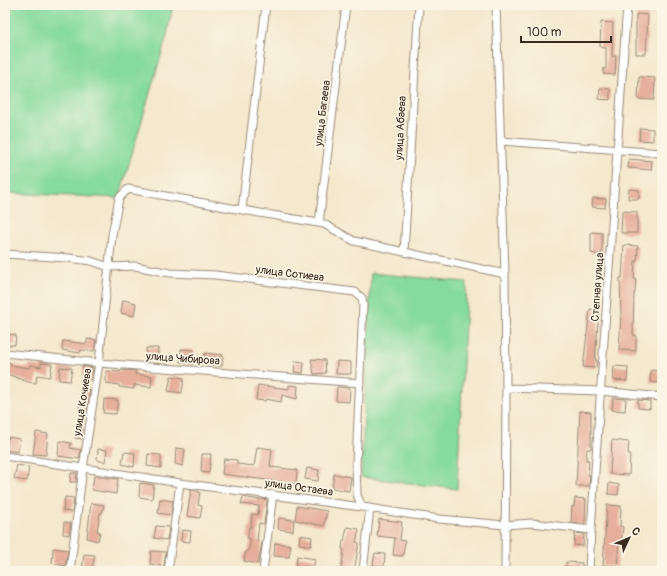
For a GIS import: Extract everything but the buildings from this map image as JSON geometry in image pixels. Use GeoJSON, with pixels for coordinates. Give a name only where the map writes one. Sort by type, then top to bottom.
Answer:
{"type":"FeatureCollection","features":[{"type":"Feature","properties":{"kind":"street"},"geometry":{"type":"LineString","coordinates":[[266,5],[242,210],[324,224],[354,241],[505,274]]}},
{"type":"Feature","properties":{"kind":"street","name":"улица Багаева"},"geometry":{"type":"LineString","coordinates":[[319,223],[346,5]]}},
{"type":"Feature","properties":{"kind":"street","name":"улица Абаева"},"geometry":{"type":"LineString","coordinates":[[404,252],[419,5]]}},
{"type":"Feature","properties":{"kind":"street"},"geometry":{"type":"LineString","coordinates":[[496,5],[505,274],[505,571]]}},
{"type":"Feature","properties":{"kind":"street","name":"Степная улица"},"geometry":{"type":"LineString","coordinates":[[589,571],[627,5]]}},
{"type":"Feature","properties":{"kind":"street"},"geometry":{"type":"LineString","coordinates":[[501,141],[618,151],[662,153]]}},
{"type":"Feature","properties":{"kind":"street","name":"улица Кочиева"},"geometry":{"type":"LineString","coordinates":[[70,571],[83,468],[99,363],[112,236],[119,198],[128,189],[242,210]]}},
{"type":"Feature","properties":{"kind":"street","name":"улица Сотиева"},"geometry":{"type":"LineString","coordinates":[[5,254],[69,258],[91,261],[109,267],[135,266],[170,272],[215,275],[355,292],[362,298],[363,305],[356,482],[357,495],[362,507]]}},
{"type":"Feature","properties":{"kind":"street","name":"улица Чибирова"},"geometry":{"type":"LineString","coordinates":[[5,353],[99,363],[360,383]]}},
{"type":"Feature","properties":{"kind":"street"},"geometry":{"type":"LineString","coordinates":[[506,388],[601,391],[662,397]]}},
{"type":"Feature","properties":{"kind":"street","name":"улица Остаева"},"geometry":{"type":"LineString","coordinates":[[5,456],[180,483],[273,494],[439,519],[505,525],[532,523],[591,530]]}},
{"type":"Feature","properties":{"kind":"street"},"geometry":{"type":"LineString","coordinates":[[168,571],[180,483]]}},
{"type":"Feature","properties":{"kind":"street"},"geometry":{"type":"LineString","coordinates":[[263,571],[273,494]]}},
{"type":"Feature","properties":{"kind":"street"},"geometry":{"type":"LineString","coordinates":[[363,571],[370,508]]}},
{"type":"Feature","properties":{"kind":"green space"},"geometry":{"type":"Polygon","coordinates":[[[5,5],[173,5],[167,35],[119,198],[5,193],[5,5]]]}},
{"type":"Feature","properties":{"kind":"green space"},"geometry":{"type":"Polygon","coordinates":[[[371,273],[467,282],[457,489],[361,477],[371,273]]]}}]}
